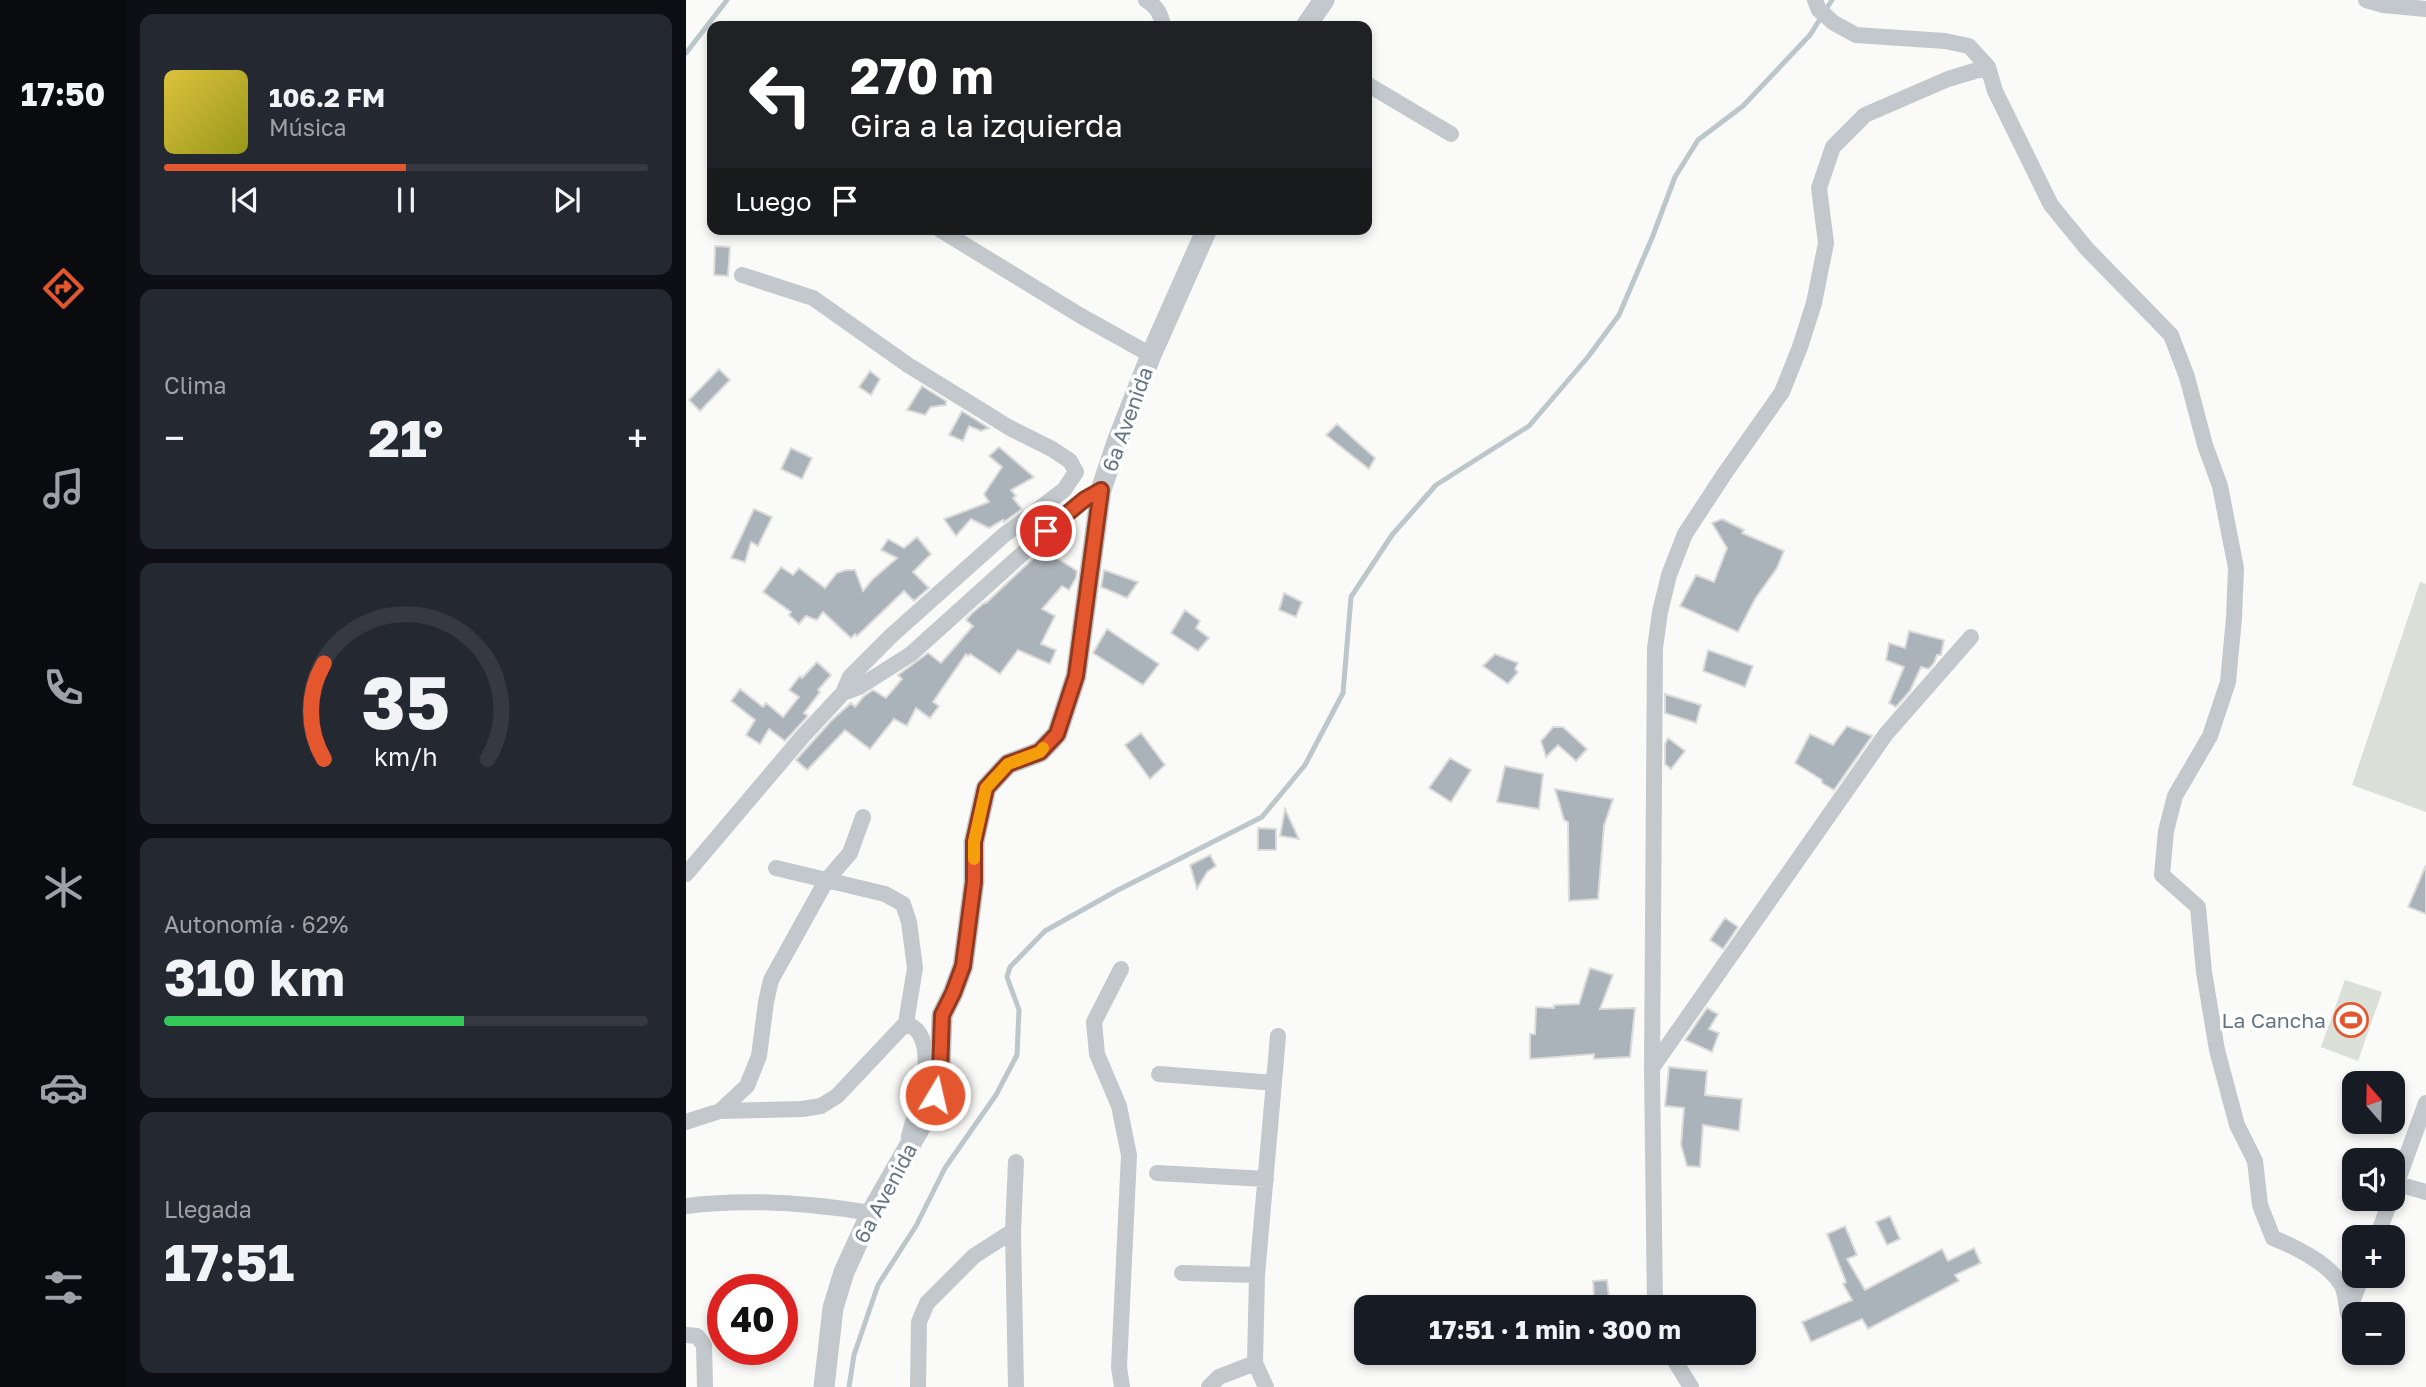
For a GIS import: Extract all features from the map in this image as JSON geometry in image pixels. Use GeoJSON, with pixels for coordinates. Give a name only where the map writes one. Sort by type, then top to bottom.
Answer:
{"type":"FeatureCollection","features":[{"type":"Feature","properties":{"kind":"street"},"geometry":{"type":"LineString","coordinates":[[1146,0],[1154,5],[1162,21]]}},
{"type":"Feature","properties":{"kind":"street"},"geometry":{"type":"LineString","coordinates":[[1309,21],[1324,0]]}},
{"type":"Feature","properties":{"kind":"street"},"geometry":{"type":"LineString","coordinates":[[2365,0],[2383,5],[2426,9]]}},
{"type":"Feature","properties":{"kind":"street"},"geometry":{"type":"LineString","coordinates":[[1817,5],[1834,23],[1856,36],[1945,40],[1969,46],[1988,67],[1994,92],[2051,205],[2087,249],[2171,335],[2187,377],[2205,445],[2220,486],[2236,568],[2228,682],[2210,736],[2175,796],[2166,831],[2162,875],[2198,907],[2204,972],[2217,1050],[2237,1125],[2255,1161],[2260,1205],[2273,1238],[2300,1249],[2330,1272],[2342,1286]]}},
{"type":"Feature","properties":{"kind":"street"},"geometry":{"type":"LineString","coordinates":[[1655,1295],[1652,1069],[1655,648],[1669,575],[1685,534],[1783,392],[1814,303],[1826,243],[1819,188],[1833,147],[1865,116],[1948,79],[1988,67]]}},
{"type":"Feature","properties":{"kind":"street"},"geometry":{"type":"LineString","coordinates":[[1372,87],[1451,134]]}},
{"type":"Feature","properties":{"kind":"street"},"geometry":{"type":"LineString","coordinates":[[949,235],[1081,316],[1151,355]]}},
{"type":"Feature","properties":{"kind":"street","name":"6a Avenida"},"geometry":{"type":"LineString","coordinates":[[824,1387],[833,1308],[844,1272],[871,1213],[926,1117],[938,1084],[942,1015],[963,966],[974,882],[974,842],[986,788],[1008,764],[1040,752],[1057,734],[1076,676],[1093,495],[1204,235]]}},
{"type":"Feature","properties":{"kind":"street"},"geometry":{"type":"LineString","coordinates":[[686,874],[843,693],[850,677],[892,635],[1004,535],[1064,490],[1076,472],[1070,461],[1052,449],[1010,428],[908,365],[813,298],[742,275]]}},
{"type":"Feature","properties":{"kind":"street"},"geometry":{"type":"LineString","coordinates":[[1064,490],[1093,495]]}},
{"type":"Feature","properties":{"kind":"street"},"geometry":{"type":"LineString","coordinates":[[843,693],[859,687],[911,654],[1016,558],[1093,495]]}},
{"type":"Feature","properties":{"kind":"street"},"geometry":{"type":"LineString","coordinates":[[1652,1069],[1886,734],[1971,638]]}},
{"type":"Feature","properties":{"kind":"street"},"geometry":{"type":"LineString","coordinates":[[720,1111],[747,1086],[760,1056],[771,980],[826,881],[850,853],[863,817]]}},
{"type":"Feature","properties":{"kind":"street"},"geometry":{"type":"LineString","coordinates":[[686,1122],[720,1111],[802,1110],[821,1106],[837,1096],[906,1023],[915,968],[909,922],[903,904],[885,894],[776,868]]}},
{"type":"Feature","properties":{"kind":"street"},"geometry":{"type":"LineString","coordinates":[[1121,969],[1094,1022],[1097,1054],[1119,1106],[1129,1155],[1119,1367],[1122,1387]]}},
{"type":"Feature","properties":{"kind":"street"},"geometry":{"type":"LineString","coordinates":[[905,1152],[926,1065],[925,1048],[919,1031],[906,1023]]}},
{"type":"Feature","properties":{"kind":"street"},"geometry":{"type":"LineString","coordinates":[[1266,1387],[1255,1363],[1257,1275],[1278,1036]]}},
{"type":"Feature","properties":{"kind":"street"},"geometry":{"type":"LineString","coordinates":[[1159,1074],[1274,1083]]}},
{"type":"Feature","properties":{"kind":"street"},"geometry":{"type":"LineString","coordinates":[[2405,1164],[2426,1104]]}},
{"type":"Feature","properties":{"kind":"street"},"geometry":{"type":"LineString","coordinates":[[1016,1162],[1013,1231],[1016,1387]]}},
{"type":"Feature","properties":{"kind":"street"},"geometry":{"type":"LineString","coordinates":[[1157,1173],[1266,1179]]}},
{"type":"Feature","properties":{"kind":"street"},"geometry":{"type":"LineString","coordinates":[[2405,1186],[2426,1192]]}},
{"type":"Feature","properties":{"kind":"street"},"geometry":{"type":"LineString","coordinates":[[686,1206],[716,1202],[770,1202],[823,1205],[871,1213]]}},
{"type":"Feature","properties":{"kind":"street"},"geometry":{"type":"LineString","coordinates":[[918,1387],[919,1322],[927,1303],[974,1256],[1013,1231]]}},
{"type":"Feature","properties":{"kind":"street"},"geometry":{"type":"LineString","coordinates":[[1182,1273],[1257,1275]]}},
{"type":"Feature","properties":{"kind":"street"},"geometry":{"type":"LineString","coordinates":[[2343,1288],[2348,1314],[2358,1288]]}},
{"type":"Feature","properties":{"kind":"street"},"geometry":{"type":"LineString","coordinates":[[686,1335],[697,1336],[704,1345],[705,1387]]}},
{"type":"Feature","properties":{"kind":"street"},"geometry":{"type":"LineString","coordinates":[[1209,1387],[1219,1377],[1255,1363]]}},
{"type":"Feature","properties":{"kind":"street"},"geometry":{"type":"LineString","coordinates":[[1677,1365],[1691,1387]]}},
{"type":"Feature","properties":{"kind":"shaded area"},"geometry":{"type":"Polygon","coordinates":[[[2420,582],[2426,584],[2426,812],[2352,785],[2420,582]]]}},
{"type":"Feature","properties":{"kind":"shaded area","name":"La Cancha"},"geometry":{"type":"Polygon","coordinates":[[[2345,980],[2382,992],[2358,1061],[2321,1047],[2345,980]]]}},
{"type":"Feature","properties":{"kind":"building"},"geometry":{"type":"Polygon","coordinates":[[[715,246],[730,247],[728,276],[714,275],[715,246]]]}},
{"type":"Feature","properties":{"kind":"building"},"geometry":{"type":"Polygon","coordinates":[[[719,369],[730,380],[700,411],[689,400],[719,369]]]}},
{"type":"Feature","properties":{"kind":"building"},"geometry":{"type":"Polygon","coordinates":[[[870,371],[880,379],[871,395],[859,387],[870,371]]]}},
{"type":"Feature","properties":{"kind":"building"},"geometry":{"type":"Polygon","coordinates":[[[922,386],[946,401],[946,405],[931,407],[925,415],[907,410],[922,386]]]}},
{"type":"Feature","properties":{"kind":"building"},"geometry":{"type":"Polygon","coordinates":[[[962,411],[989,428],[981,431],[969,426],[963,441],[949,435],[962,411]]]}},
{"type":"Feature","properties":{"kind":"building"},"geometry":{"type":"Polygon","coordinates":[[[1337,424],[1375,458],[1369,469],[1326,435],[1337,424]]]}},
{"type":"Feature","properties":{"kind":"building"},"geometry":{"type":"Polygon","coordinates":[[[999,447],[1034,477],[1011,490],[1016,496],[1013,498],[1022,509],[1004,522],[1003,520],[989,528],[971,519],[956,536],[944,519],[989,502],[984,494],[1002,467],[989,456],[999,447]]]}},
{"type":"Feature","properties":{"kind":"building"},"geometry":{"type":"Polygon","coordinates":[[[791,448],[812,458],[802,479],[781,469],[791,448]]]}},
{"type":"Feature","properties":{"kind":"building"},"geometry":{"type":"Polygon","coordinates":[[[754,509],[772,517],[758,546],[751,542],[745,562],[731,558],[754,509]]]}},
{"type":"Feature","properties":{"kind":"building"},"geometry":{"type":"Polygon","coordinates":[[[1722,519],[1744,530],[1742,533],[1784,551],[1777,568],[1755,599],[1738,632],[1680,606],[1696,575],[1714,582],[1727,548],[1712,523],[1722,519]]]}},
{"type":"Feature","properties":{"kind":"building"},"geometry":{"type":"Polygon","coordinates":[[[917,537],[931,554],[913,572],[929,588],[914,601],[904,591],[857,636],[855,634],[851,638],[823,612],[817,620],[806,616],[799,624],[789,615],[791,612],[763,592],[781,567],[793,575],[799,568],[825,588],[837,573],[855,570],[863,591],[897,558],[881,550],[888,539],[904,548],[917,537]]]}},
{"type":"Feature","properties":{"kind":"building"},"geometry":{"type":"Polygon","coordinates":[[[1043,549],[1077,571],[1069,590],[1062,586],[1042,609],[1055,616],[1041,644],[1056,650],[1050,664],[1018,650],[1000,674],[966,654],[933,702],[939,706],[930,718],[916,708],[907,726],[894,719],[870,749],[845,730],[807,770],[796,760],[851,703],[855,707],[873,690],[886,698],[902,679],[898,675],[928,653],[941,663],[973,626],[966,620],[971,614],[1043,549]]]}},
{"type":"Feature","properties":{"kind":"building"},"geometry":{"type":"Polygon","coordinates":[[[1104,570],[1138,582],[1127,598],[1101,587],[1104,570]]]}},
{"type":"Feature","properties":{"kind":"building"},"geometry":{"type":"Polygon","coordinates":[[[1284,593],[1302,602],[1296,617],[1279,610],[1284,593]]]}},
{"type":"Feature","properties":{"kind":"building"},"geometry":{"type":"Polygon","coordinates":[[[1185,610],[1200,621],[1196,628],[1209,638],[1198,651],[1171,633],[1185,610]]]}},
{"type":"Feature","properties":{"kind":"building"},"geometry":{"type":"Polygon","coordinates":[[[1107,629],[1159,664],[1143,685],[1093,653],[1107,629]]]}},
{"type":"Feature","properties":{"kind":"building"},"geometry":{"type":"Polygon","coordinates":[[[1909,631],[1944,640],[1941,655],[1937,655],[1929,669],[1921,667],[1910,691],[1896,707],[1889,703],[1904,667],[1886,660],[1889,643],[1905,648],[1909,631]]]}},
{"type":"Feature","properties":{"kind":"building"},"geometry":{"type":"Polygon","coordinates":[[[1708,650],[1753,666],[1745,687],[1703,671],[1708,650]]]}},
{"type":"Feature","properties":{"kind":"building"},"geometry":{"type":"Polygon","coordinates":[[[1495,654],[1518,663],[1515,669],[1518,672],[1508,684],[1483,666],[1495,654]]]}},
{"type":"Feature","properties":{"kind":"building"},"geometry":{"type":"Polygon","coordinates":[[[817,662],[831,675],[804,713],[808,716],[785,741],[769,729],[760,744],[746,735],[755,720],[731,701],[740,689],[763,707],[766,703],[783,717],[799,697],[789,690],[800,676],[802,678],[817,662]]]}},
{"type":"Feature","properties":{"kind":"building"},"geometry":{"type":"Polygon","coordinates":[[[1665,694],[1701,705],[1696,723],[1665,713],[1665,694]]]}},
{"type":"Feature","properties":{"kind":"building"},"geometry":{"type":"Polygon","coordinates":[[[1847,726],[1872,736],[1834,790],[1795,763],[1810,734],[1833,745],[1847,726]]]}},
{"type":"Feature","properties":{"kind":"building"},"geometry":{"type":"Polygon","coordinates":[[[1553,727],[1563,727],[1587,749],[1576,761],[1558,745],[1546,757],[1541,741],[1553,727]]]}},
{"type":"Feature","properties":{"kind":"building"},"geometry":{"type":"Polygon","coordinates":[[[1141,733],[1165,765],[1150,779],[1125,745],[1141,733]]]}},
{"type":"Feature","properties":{"kind":"building"},"geometry":{"type":"Polygon","coordinates":[[[1668,738],[1685,751],[1671,769],[1665,764],[1665,744],[1668,738]]]}},
{"type":"Feature","properties":{"kind":"building"},"geometry":{"type":"Polygon","coordinates":[[[1450,758],[1471,770],[1451,802],[1429,788],[1450,758]]]}},
{"type":"Feature","properties":{"kind":"building"},"geometry":{"type":"Polygon","coordinates":[[[1505,766],[1543,774],[1539,809],[1497,802],[1505,766]]]}},
{"type":"Feature","properties":{"kind":"building"},"geometry":{"type":"Polygon","coordinates":[[[1555,789],[1613,799],[1604,826],[1598,899],[1569,901],[1568,822],[1564,820],[1555,789]]]}},
{"type":"Feature","properties":{"kind":"building"},"geometry":{"type":"Polygon","coordinates":[[[1285,809],[1299,839],[1280,836],[1285,809]]]}},
{"type":"Feature","properties":{"kind":"building"},"geometry":{"type":"Polygon","coordinates":[[[1258,828],[1276,829],[1276,850],[1258,850],[1258,828]]]}},
{"type":"Feature","properties":{"kind":"building"},"geometry":{"type":"Polygon","coordinates":[[[1210,855],[1216,866],[1207,872],[1197,889],[1190,865],[1210,855]]]}},
{"type":"Feature","properties":{"kind":"building"},"geometry":{"type":"Polygon","coordinates":[[[2426,865],[2426,914],[2408,907],[2426,865]]]}},
{"type":"Feature","properties":{"kind":"building"},"geometry":{"type":"Polygon","coordinates":[[[1725,918],[1738,927],[1723,949],[1710,940],[1725,918]]]}},
{"type":"Feature","properties":{"kind":"building"},"geometry":{"type":"Polygon","coordinates":[[[1590,968],[1613,975],[1600,1009],[1635,1008],[1630,1057],[1594,1059],[1594,1054],[1530,1059],[1530,1034],[1535,1034],[1536,1007],[1554,1008],[1554,1005],[1579,1004],[1590,968]]]}},
{"type":"Feature","properties":{"kind":"building"},"geometry":{"type":"Polygon","coordinates":[[[1707,1008],[1718,1014],[1709,1029],[1719,1033],[1712,1052],[1685,1040],[1707,1008]]]}},
{"type":"Feature","properties":{"kind":"building"},"geometry":{"type":"Polygon","coordinates":[[[1669,1067],[1707,1071],[1705,1095],[1742,1099],[1739,1131],[1703,1125],[1700,1167],[1687,1166],[1681,1145],[1684,1108],[1665,1106],[1669,1067]]]}},
{"type":"Feature","properties":{"kind":"building"},"geometry":{"type":"Polygon","coordinates":[[[1890,1216],[1900,1239],[1887,1245],[1876,1222],[1890,1216]]]}},
{"type":"Feature","properties":{"kind":"building"},"geometry":{"type":"Polygon","coordinates":[[[1845,1226],[1857,1255],[1847,1259],[1865,1290],[1942,1249],[1948,1261],[1974,1248],[1981,1263],[1955,1275],[1959,1281],[1868,1329],[1862,1319],[1811,1342],[1802,1322],[1852,1300],[1843,1284],[1846,1282],[1827,1234],[1845,1226]]]}},
{"type":"Feature","properties":{"kind":"building"},"geometry":{"type":"Polygon","coordinates":[[[1607,1280],[1609,1295],[1594,1295],[1593,1281],[1607,1280]]]}},
{"type":"Feature","properties":{"kind":"waterway"},"geometry":{"type":"LineString","coordinates":[[711,21],[727,0]]}},
{"type":"Feature","properties":{"kind":"waterway"},"geometry":{"type":"LineString","coordinates":[[849,1387],[854,1355],[878,1285],[916,1226],[945,1168],[996,1095],[1017,1055],[1019,1010],[1007,977],[1010,967],[1045,931],[1118,890],[1262,817],[1305,765],[1343,693],[1351,597],[1392,535],[1436,485],[1529,426],[1588,357],[1619,315],[1675,177],[1698,140],[1743,106],[1810,35],[1832,0]]}},
{"type":"Feature","properties":{"kind":"waterway"},"geometry":{"type":"LineString","coordinates":[[686,53],[707,26]]}},
{"type":"Feature","properties":{"kind":"slow traffic"},"geometry":{"type":"LineString","coordinates":[[974,859],[974,842],[986,788],[1008,764],[1040,752],[1043,748]]}},
{"type":"Feature","properties":{"kind":"place","name":"La Cancha"},"geometry":{"type":"Point","coordinates":[2351,1020]}},
{"type":"Feature","properties":{"kind":"route"},"geometry":{"type":"LineString","coordinates":[[935,1095],[940,1072],[942,1015],[963,966],[974,882],[974,842],[986,788],[1008,764],[1040,752],[1057,734],[1076,676],[1101,490],[1085,499],[1046,531]]}}]}
